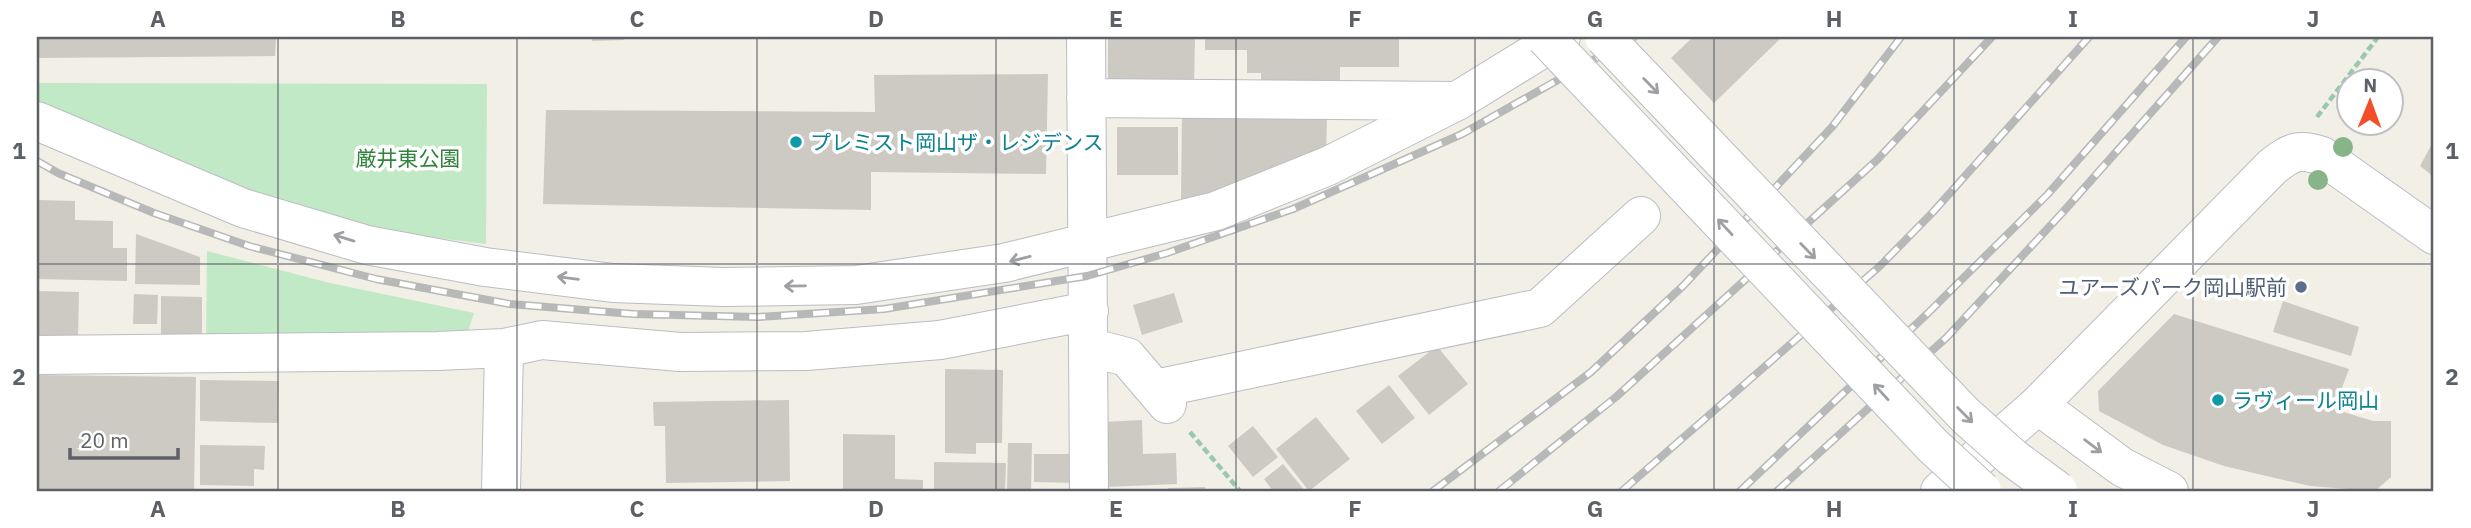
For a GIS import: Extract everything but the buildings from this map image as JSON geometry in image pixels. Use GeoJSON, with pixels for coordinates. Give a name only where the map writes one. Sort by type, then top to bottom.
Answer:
{"type":"FeatureCollection","features":[{"type":"Feature","properties":{"kind":"street"},"geometry":{"type":"LineString","coordinates":[[1086,37],[1088,491]]}},
{"type":"Feature","properties":{"kind":"street"},"geometry":{"type":"LineString","coordinates":[[1545,37],[1933,446],[1982,491]]}},
{"type":"Feature","properties":{"kind":"street"},"geometry":{"type":"LineString","coordinates":[[37,121],[243,208],[367,245],[485,267],[613,284],[723,287],[856,285],[1004,263],[1216,211],[1328,166],[1457,101],[1561,37]]}},
{"type":"Feature","properties":{"kind":"street"},"geometry":{"type":"LineString","coordinates":[[1604,37],[1965,415],[2012,458],[2058,491]]}},
{"type":"Feature","properties":{"kind":"street"},"geometry":{"type":"LineString","coordinates":[[1086,98],[1457,101]]}},
{"type":"Feature","properties":{"kind":"street"},"geometry":{"type":"LineString","coordinates":[[1940,491],[2038,405],[2272,167],[2288,154],[2305,151],[2322,156],[2434,235]]}},
{"type":"Feature","properties":{"kind":"street"},"geometry":{"type":"LineString","coordinates":[[37,355],[439,351],[504,348],[542,340],[680,352],[806,351],[1088,329],[1127,356],[1161,396],[1541,308],[1641,216]]}},
{"type":"Feature","properties":{"kind":"street"},"geometry":{"type":"LineString","coordinates":[[501,491],[504,348]]}},
{"type":"Feature","properties":{"kind":"street"},"geometry":{"type":"LineString","coordinates":[[2038,405],[2122,467],[2169,491]]}},
{"type":"Feature","properties":{"kind":"path"},"geometry":{"type":"LineString","coordinates":[[1161,396],[1240,491]]}},
{"type":"Feature","properties":{"kind":"green space","name":"厳井東公園"},"geometry":{"type":"Polygon","coordinates":[[[37,83],[487,84],[486,244],[374,230],[253,193],[57,116],[37,102],[37,83]]]}},
{"type":"Feature","properties":{"kind":"green space"},"geometry":{"type":"Polygon","coordinates":[[[207,251],[330,283],[474,313],[465,340],[206,343],[207,251]]]}},
{"type":"Feature","properties":{"kind":"railway"},"geometry":{"type":"LineString","coordinates":[[37,161],[58,173],[154,213],[249,246],[376,279],[510,304],[633,314],[758,317],[884,309],[1087,276],[1167,253],[1293,209],[1462,134],[1634,37]]}},
{"type":"Feature","properties":{"kind":"railway"},"geometry":{"type":"LineString","coordinates":[[1433,491],[1591,372],[1684,285],[1832,127],[1901,37]]}},
{"type":"Feature","properties":{"kind":"railway"},"geometry":{"type":"LineString","coordinates":[[1499,491],[1616,397],[1877,160],[1992,37]]}},
{"type":"Feature","properties":{"kind":"railway"},"geometry":{"type":"LineString","coordinates":[[1622,491],[1880,266],[1933,212],[2089,37]]}},
{"type":"Feature","properties":{"kind":"railway"},"geometry":{"type":"LineString","coordinates":[[1740,491],[1927,314],[2048,194],[2186,37]]}},
{"type":"Feature","properties":{"kind":"railway"},"geometry":{"type":"LineString","coordinates":[[1777,491],[1947,337],[2063,212],[2218,37]]}},
{"type":"Feature","properties":{"kind":"place","name":"プレミスト岡山ザ・レジデンス"},"geometry":{"type":"Point","coordinates":[796,142]}},
{"type":"Feature","properties":{"kind":"place","name":"ユアーズパーク岡山駅前"},"geometry":{"type":"Point","coordinates":[2301,287]}},
{"type":"Feature","properties":{"kind":"place","name":"ラヴィール岡山"},"geometry":{"type":"Point","coordinates":[2218,400]}}]}
